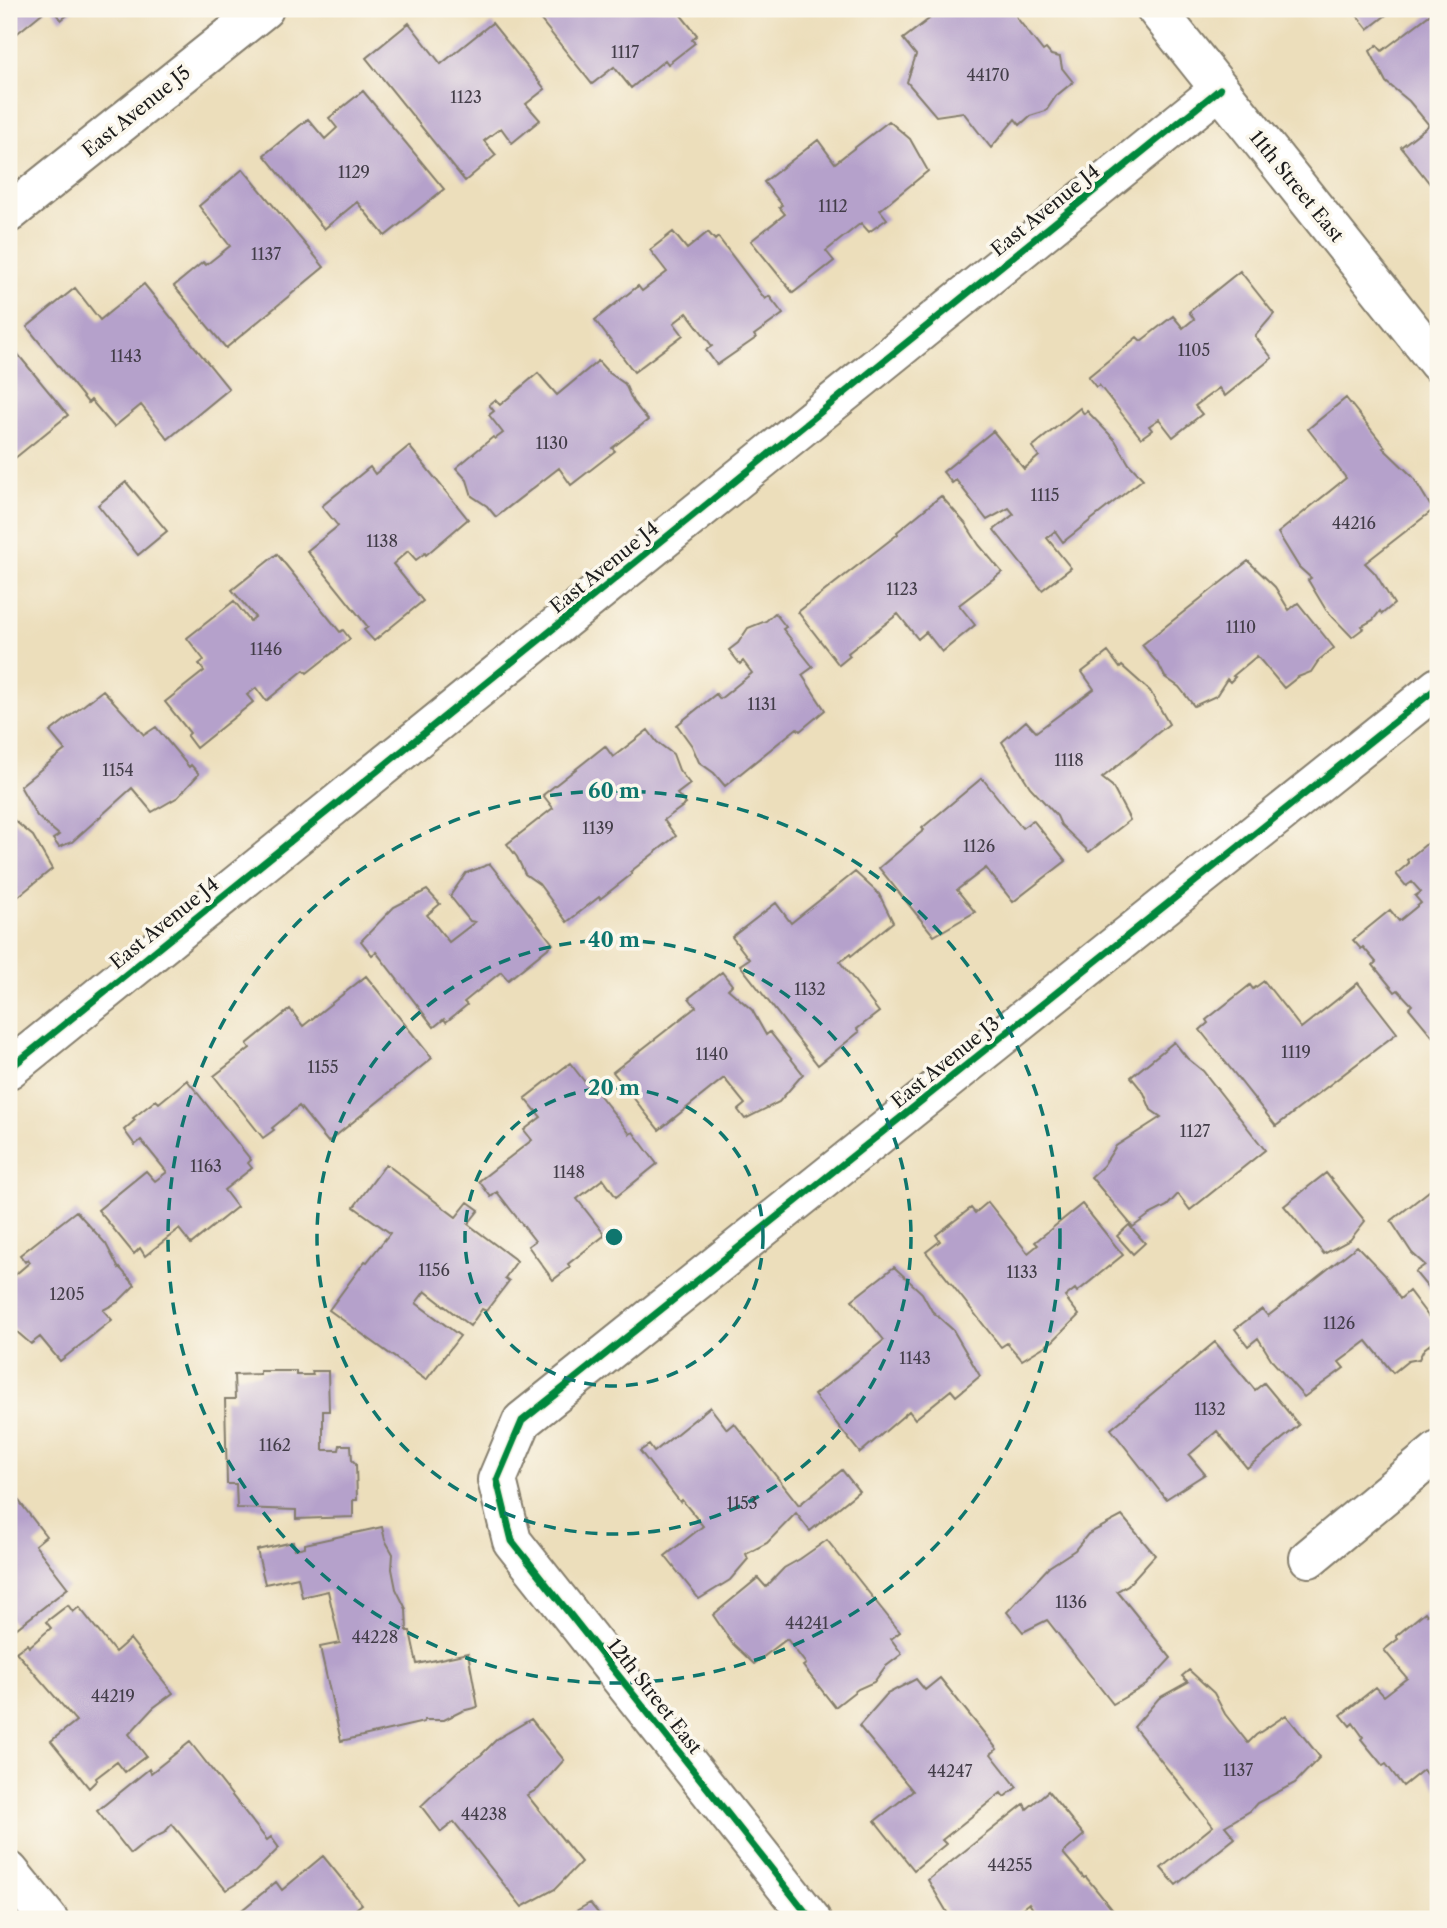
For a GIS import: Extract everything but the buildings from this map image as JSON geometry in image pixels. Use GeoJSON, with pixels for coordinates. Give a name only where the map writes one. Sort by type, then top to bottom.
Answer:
{"type":"FeatureCollection","features":[{"type":"Feature","properties":{"kind":"street","name":"East Avenue J5"},"geometry":{"type":"LineString","coordinates":[[9,213],[264,9]]}},
{"type":"Feature","properties":{"kind":"street","name":"11th Street East"},"geometry":{"type":"LineString","coordinates":[[1156,9],[1438,363]]}},
{"type":"Feature","properties":{"kind":"street","name":"East Avenue J4"},"geometry":{"type":"LineString","coordinates":[[9,1069],[1220,89]]}},
{"type":"Feature","properties":{"kind":"street","name":"East Avenue J3"},"geometry":{"type":"LineString","coordinates":[[497,1480],[522,1421],[1438,687]]}},
{"type":"Feature","properties":{"kind":"street"},"geometry":{"type":"LineString","coordinates":[[1309,1558],[1438,1451]]}},
{"type":"Feature","properties":{"kind":"street","name":"12th Street East"},"geometry":{"type":"LineString","coordinates":[[497,1480],[512,1541],[811,1919]]}},
{"type":"Feature","properties":{"kind":"street"},"geometry":{"type":"LineString","coordinates":[[9,1871],[48,1919]]}},
{"type":"Feature","properties":{"kind":"cycle path"},"geometry":{"type":"LineString","coordinates":[[9,1069],[1220,89]]}},
{"type":"Feature","properties":{"kind":"cycle path"},"geometry":{"type":"LineString","coordinates":[[811,1919],[512,1541],[497,1480],[522,1421],[1438,687]]}}]}
